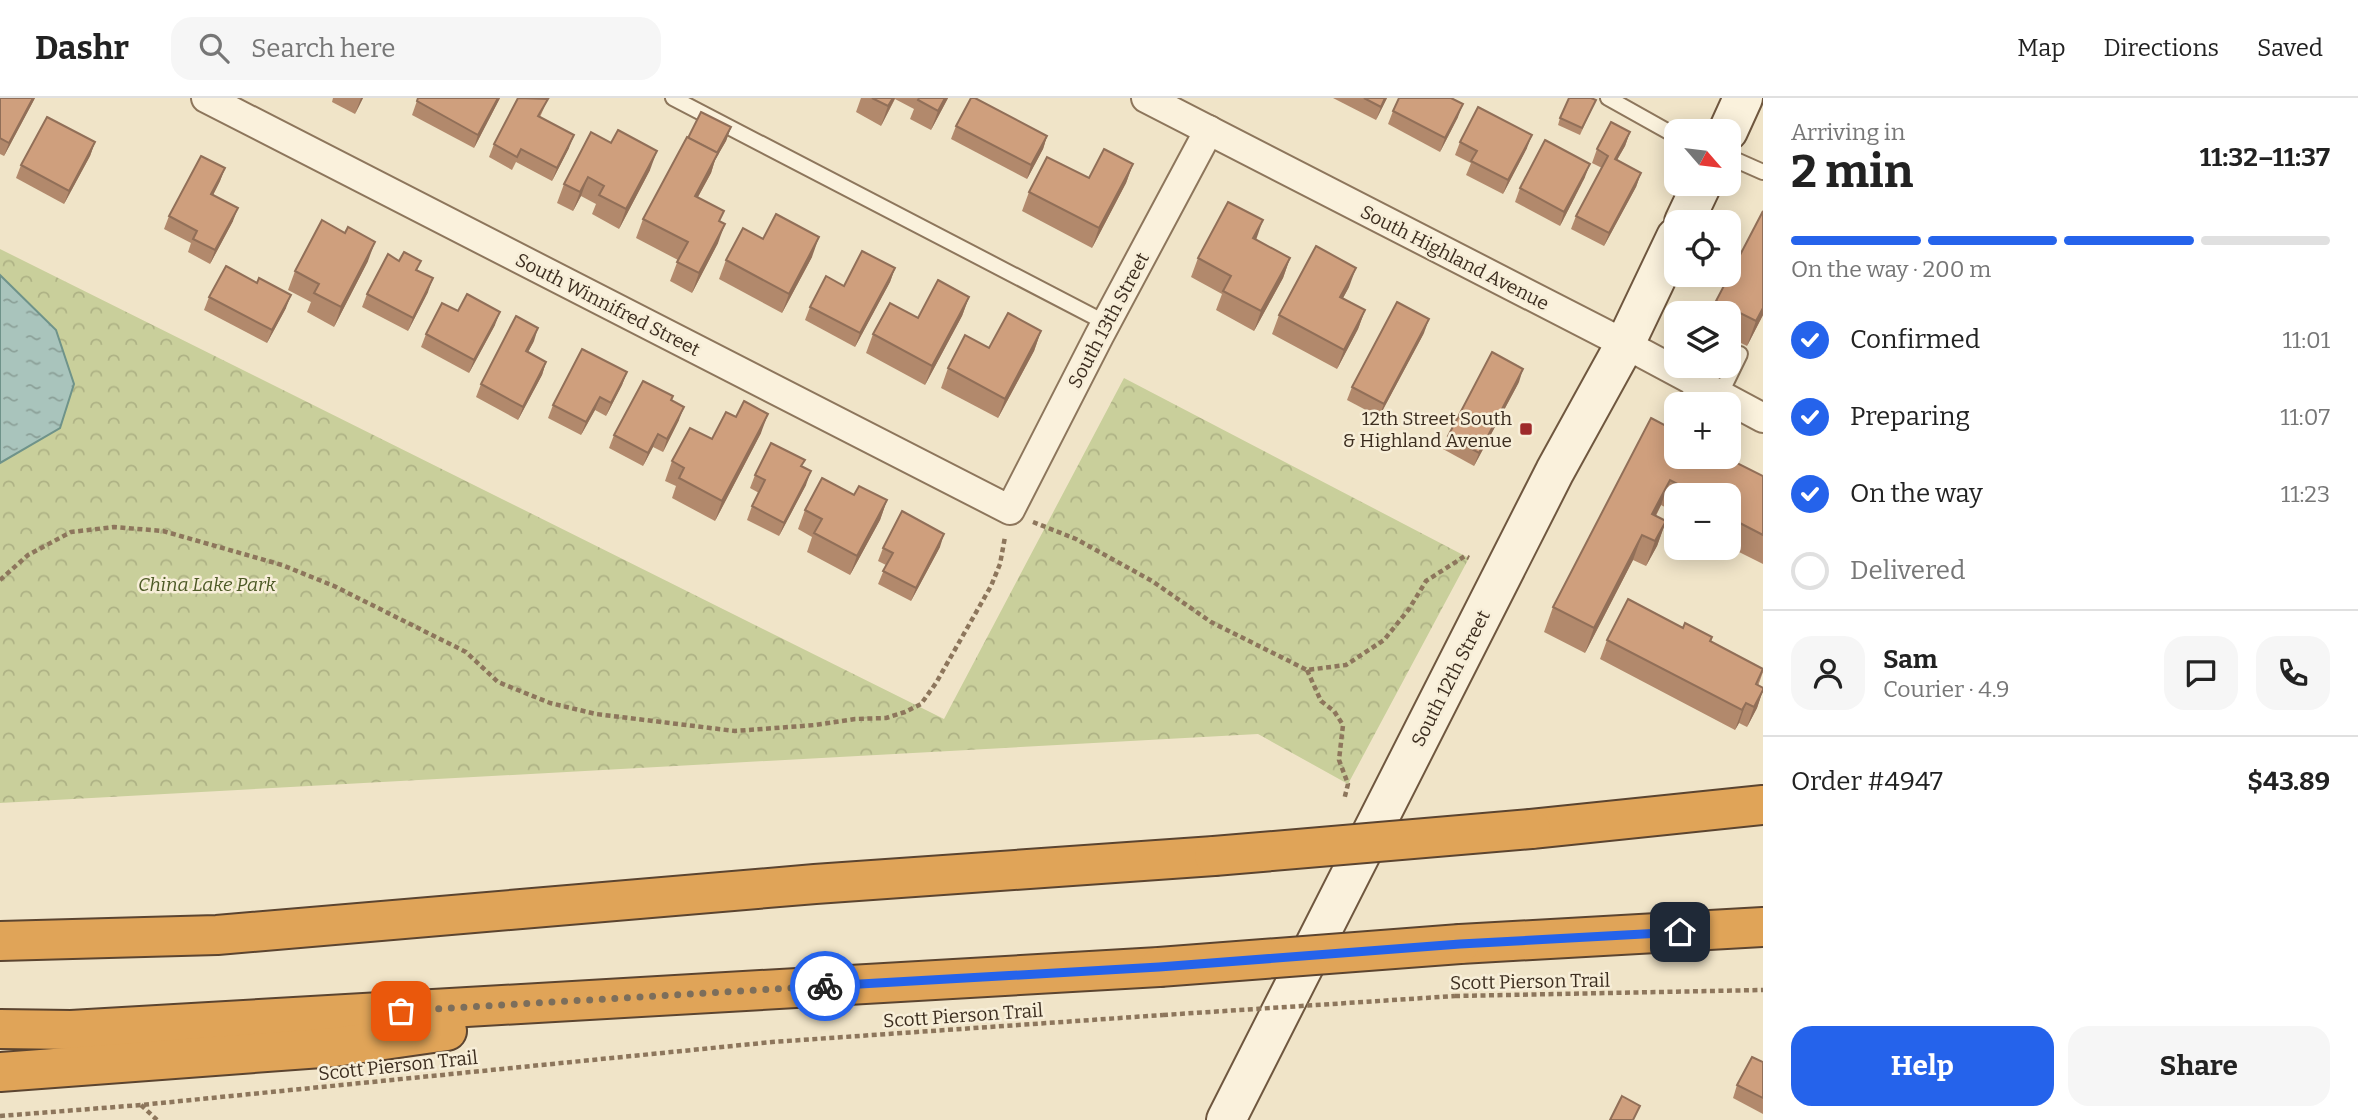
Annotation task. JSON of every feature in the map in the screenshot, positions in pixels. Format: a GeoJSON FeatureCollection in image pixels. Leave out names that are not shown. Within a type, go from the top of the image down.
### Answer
{"type":"FeatureCollection","features":[{"type":"Feature","properties":{"kind":"highway"},"geometry":{"type":"LineString","coordinates":[[0,941],[217,935],[815,884],[1214,856],[1531,829],[1763,805]]}},
{"type":"Feature","properties":{"kind":"highway"},"geometry":{"type":"LineString","coordinates":[[1531,829],[1763,817]]}},
{"type":"Feature","properties":{"kind":"highway"},"geometry":{"type":"LineString","coordinates":[[0,1029],[71,1030],[731,992],[1763,927]]}},
{"type":"Feature","properties":{"kind":"highway"},"geometry":{"type":"LineString","coordinates":[[1460,944],[1763,951]]}},
{"type":"Feature","properties":{"kind":"highway"},"geometry":{"type":"LineString","coordinates":[[0,1072],[335,1046],[731,992]]}},
{"type":"Feature","properties":{"kind":"main road"},"geometry":{"type":"LineString","coordinates":[[1734,119],[1744,98]]}},
{"type":"Feature","properties":{"kind":"main road","name":"South 12th Street"},"geometry":{"type":"LineString","coordinates":[[1226,1120],[1555,471],[1625,344],[1664,262]]}},
{"type":"Feature","properties":{"kind":"street","name":"South Winnifred Street"},"geometry":{"type":"LineString","coordinates":[[206,98],[1009,511]]}},
{"type":"Feature","properties":{"kind":"street","name":"South Highland Avenue"},"geometry":{"type":"LineString","coordinates":[[1146,98],[1625,344],[1698,392]]}},
{"type":"Feature","properties":{"kind":"street","name":"South 13th Street"},"geometry":{"type":"LineString","coordinates":[[1009,511],[1209,130]]}},
{"type":"Feature","properties":{"kind":"street","name":"South Highland Avenue"},"geometry":{"type":"LineString","coordinates":[[1741,409],[1763,418]]}},
{"type":"Feature","properties":{"kind":"lane"},"geometry":{"type":"LineString","coordinates":[[673,98],[1106,323]]}},
{"type":"Feature","properties":{"kind":"lane"},"geometry":{"type":"LineString","coordinates":[[1608,98],[1664,129]]}},
{"type":"Feature","properties":{"kind":"lane"},"geometry":{"type":"LineString","coordinates":[[1741,162],[1763,172]]}},
{"type":"Feature","properties":{"kind":"lane"},"geometry":{"type":"LineString","coordinates":[[1703,392],[1717,378]]}},
{"type":"Feature","properties":{"kind":"path"},"geometry":{"type":"LineString","coordinates":[[0,580],[28,555],[71,532],[114,527],[163,531],[282,565],[334,586],[466,652],[498,682],[550,702],[596,714],[735,731],[886,718],[920,704],[936,682],[991,586],[1000,564],[1009,511],[1087,545],[1152,581],[1212,622],[1307,670],[1346,665],[1384,640],[1409,609],[1426,581],[1465,556],[1469,558]]}},
{"type":"Feature","properties":{"kind":"path"},"geometry":{"type":"LineString","coordinates":[[1307,670],[1321,701],[1334,711],[1343,725],[1339,760],[1348,783],[1344,800]]}},
{"type":"Feature","properties":{"kind":"path","name":"Scott Pierson Trail"},"geometry":{"type":"LineString","coordinates":[[0,1116],[141,1105],[772,1042],[1455,996],[1763,990]]}},
{"type":"Feature","properties":{"kind":"path"},"geometry":{"type":"LineString","coordinates":[[141,1105],[157,1120]]}},
{"type":"Feature","properties":{"kind":"green space","name":"China Lake Park"},"geometry":{"type":"Polygon","coordinates":[[[0,249],[944,719],[1124,378],[1469,558],[1348,784],[1258,734],[0,803],[0,249]]]}},
{"type":"Feature","properties":{"kind":"water"},"geometry":{"type":"Polygon","coordinates":[[[0,275],[56,330],[74,384],[60,428],[0,463],[0,275]]]}},
{"type":"Feature","properties":{"kind":"building"},"geometry":{"type":"Polygon","coordinates":[[[0,98],[33,98],[9,143],[0,138],[0,98]]]}},
{"type":"Feature","properties":{"kind":"building"},"geometry":{"type":"Polygon","coordinates":[[[418,98],[498,98],[478,135],[417,101],[418,98]]]}},
{"type":"Feature","properties":{"kind":"building"},"geometry":{"type":"Polygon","coordinates":[[[518,98],[548,99],[538,116],[574,135],[557,168],[521,149],[517,157],[494,144],[518,98]]]}},
{"type":"Feature","properties":{"kind":"building"},"geometry":{"type":"Polygon","coordinates":[[[872,98],[893,98],[888,106],[872,98]]]}},
{"type":"Feature","properties":{"kind":"building"},"geometry":{"type":"Polygon","coordinates":[[[945,98],[938,111],[918,100],[945,98]]]}},
{"type":"Feature","properties":{"kind":"building"},"geometry":{"type":"Polygon","coordinates":[[[971,98],[1047,136],[1031,165],[956,126],[971,98]]]}},
{"type":"Feature","properties":{"kind":"building"},"geometry":{"type":"Polygon","coordinates":[[[1364,98],[1385,98],[1381,107],[1364,98]]]}},
{"type":"Feature","properties":{"kind":"building"},"geometry":{"type":"Polygon","coordinates":[[[1399,98],[1451,98],[1463,104],[1445,138],[1393,111],[1399,98]]]}},
{"type":"Feature","properties":{"kind":"building"},"geometry":{"type":"Polygon","coordinates":[[[1569,98],[1596,100],[1582,128],[1560,118],[1569,98]]]}},
{"type":"Feature","properties":{"kind":"building"},"geometry":{"type":"Polygon","coordinates":[[[1478,107],[1532,135],[1508,180],[1471,161],[1477,151],[1460,142],[1478,107]]]}},
{"type":"Feature","properties":{"kind":"building"},"geometry":{"type":"Polygon","coordinates":[[[701,112],[731,127],[717,153],[688,138],[701,112]]]}},
{"type":"Feature","properties":{"kind":"building"},"geometry":{"type":"Polygon","coordinates":[[[47,117],[95,142],[69,191],[21,165],[47,117]]]}},
{"type":"Feature","properties":{"kind":"building"},"geometry":{"type":"Polygon","coordinates":[[[1611,122],[1630,132],[1615,159],[1641,173],[1609,233],[1576,216],[1608,156],[1597,149],[1611,122]]]}},
{"type":"Feature","properties":{"kind":"building"},"geometry":{"type":"Polygon","coordinates":[[[618,130],[657,151],[626,209],[599,195],[604,186],[588,177],[580,192],[564,184],[591,132],[611,143],[618,130]]]}},
{"type":"Feature","properties":{"kind":"building"},"geometry":{"type":"Polygon","coordinates":[[[687,137],[718,153],[695,196],[724,211],[719,221],[725,224],[699,273],[677,262],[688,242],[643,219],[687,137]]]}},
{"type":"Feature","properties":{"kind":"building"},"geometry":{"type":"Polygon","coordinates":[[[1545,140],[1590,164],[1564,212],[1520,188],[1545,140]]]}},
{"type":"Feature","properties":{"kind":"building"},"geometry":{"type":"Polygon","coordinates":[[[1104,149],[1133,164],[1099,228],[1029,192],[1047,157],[1089,178],[1104,149]]]}},
{"type":"Feature","properties":{"kind":"building"},"geometry":{"type":"Polygon","coordinates":[[[201,156],[225,168],[211,194],[238,208],[215,250],[193,239],[197,231],[169,216],[201,156]]]}},
{"type":"Feature","properties":{"kind":"building"},"geometry":{"type":"Polygon","coordinates":[[[1228,202],[1263,220],[1253,238],[1290,258],[1261,311],[1223,291],[1231,276],[1198,258],[1228,202]]]}},
{"type":"Feature","properties":{"kind":"building"},"geometry":{"type":"Polygon","coordinates":[[[1763,211],[1763,308],[1756,321],[1741,314],[1741,301],[1716,301],[1723,287],[1741,287],[1741,253],[1763,211]]]}},
{"type":"Feature","properties":{"kind":"building"},"geometry":{"type":"Polygon","coordinates":[[[776,214],[819,237],[789,294],[726,260],[743,228],[763,239],[776,214]]]}},
{"type":"Feature","properties":{"kind":"building"},"geometry":{"type":"Polygon","coordinates":[[[322,220],[345,233],[348,227],[375,242],[341,307],[314,293],[319,284],[295,271],[322,220]]]}},
{"type":"Feature","properties":{"kind":"building"},"geometry":{"type":"Polygon","coordinates":[[[1316,246],[1356,268],[1340,297],[1365,310],[1344,350],[1279,315],[1316,246]]]}},
{"type":"Feature","properties":{"kind":"building"},"geometry":{"type":"Polygon","coordinates":[[[862,251],[895,268],[860,333],[810,307],[826,276],[844,286],[862,251]]]}},
{"type":"Feature","properties":{"kind":"building"},"geometry":{"type":"Polygon","coordinates":[[[404,252],[421,261],[416,270],[433,278],[413,318],[367,294],[388,254],[399,261],[404,252]]]}},
{"type":"Feature","properties":{"kind":"building"},"geometry":{"type":"Polygon","coordinates":[[[226,266],[257,283],[259,278],[291,295],[272,330],[209,297],[226,266]]]}},
{"type":"Feature","properties":{"kind":"building"},"geometry":{"type":"Polygon","coordinates":[[[938,280],[969,297],[932,366],[873,334],[890,303],[918,318],[938,280]]]}},
{"type":"Feature","properties":{"kind":"building"},"geometry":{"type":"Polygon","coordinates":[[[467,294],[500,312],[474,360],[426,334],[442,303],[458,311],[467,294]]]}},
{"type":"Feature","properties":{"kind":"building"},"geometry":{"type":"Polygon","coordinates":[[[1397,302],[1429,319],[1384,404],[1352,387],[1397,302]]]}},
{"type":"Feature","properties":{"kind":"building"},"geometry":{"type":"Polygon","coordinates":[[[1008,313],[1041,331],[1005,399],[948,368],[965,335],[989,348],[1008,313]]]}},
{"type":"Feature","properties":{"kind":"building"},"geometry":{"type":"Polygon","coordinates":[[[516,316],[538,328],[526,351],[546,362],[523,407],[481,384],[516,316]]]}},
{"type":"Feature","properties":{"kind":"building"},"geometry":{"type":"Polygon","coordinates":[[[582,349],[627,372],[611,403],[600,397],[586,422],[553,405],[582,349]]]}},
{"type":"Feature","properties":{"kind":"building"},"geometry":{"type":"Polygon","coordinates":[[[1492,352],[1523,369],[1479,453],[1448,436],[1492,352]]]}},
{"type":"Feature","properties":{"kind":"building"},"geometry":{"type":"Polygon","coordinates":[[[643,381],[673,396],[671,400],[684,407],[667,439],[658,434],[648,453],[614,435],[643,381]]]}},
{"type":"Feature","properties":{"kind":"building"},"geometry":{"type":"Polygon","coordinates":[[[744,401],[768,414],[722,501],[679,478],[684,468],[672,461],[690,428],[712,439],[726,412],[736,417],[744,401]]]}},
{"type":"Feature","properties":{"kind":"building"},"geometry":{"type":"Polygon","coordinates":[[[1651,418],[1664,425],[1664,469],[1741,469],[1741,465],[1763,476],[1763,535],[1741,524],[1741,483],[1676,483],[1670,480],[1664,483],[1664,491],[1652,514],[1664,520],[1664,525],[1655,541],[1642,535],[1594,628],[1553,607],[1651,418]]]}},
{"type":"Feature","properties":{"kind":"building"},"geometry":{"type":"Polygon","coordinates":[[[771,443],[805,460],[801,466],[811,471],[784,523],[752,506],[765,480],[755,475],[771,443]]]}},
{"type":"Feature","properties":{"kind":"building"},"geometry":{"type":"Polygon","coordinates":[[[822,478],[854,495],[859,486],[887,500],[857,556],[814,533],[822,519],[805,510],[822,478]]]}},
{"type":"Feature","properties":{"kind":"building"},"geometry":{"type":"Polygon","coordinates":[[[902,511],[944,534],[916,588],[883,571],[893,553],[883,548],[902,511]]]}},
{"type":"Feature","properties":{"kind":"building"},"geometry":{"type":"Polygon","coordinates":[[[1628,599],[1683,628],[1685,623],[1712,637],[1710,641],[1763,669],[1756,684],[1763,690],[1754,707],[1746,703],[1742,710],[1607,640],[1628,599]]]}},
{"type":"Feature","properties":{"kind":"building"},"geometry":{"type":"Polygon","coordinates":[[[1752,1057],[1763,1062],[1763,1098],[1737,1085],[1752,1057]]]}},
{"type":"Feature","properties":{"kind":"building"},"geometry":{"type":"Polygon","coordinates":[[[1622,1096],[1640,1106],[1633,1120],[1610,1120],[1622,1096]]]}},
{"type":"Feature","properties":{"kind":"way so far"},"geometry":{"type":"LineString","coordinates":[[401,1011],[825,986]]}},
{"type":"Feature","properties":{"kind":"place","name":"12th Street South & Highland Avenue"},"geometry":{"type":"Point","coordinates":[1526,429]}},
{"type":"Feature","properties":{"kind":"route"},"geometry":{"type":"LineString","coordinates":[[825,986],[1680,932]]}}]}
